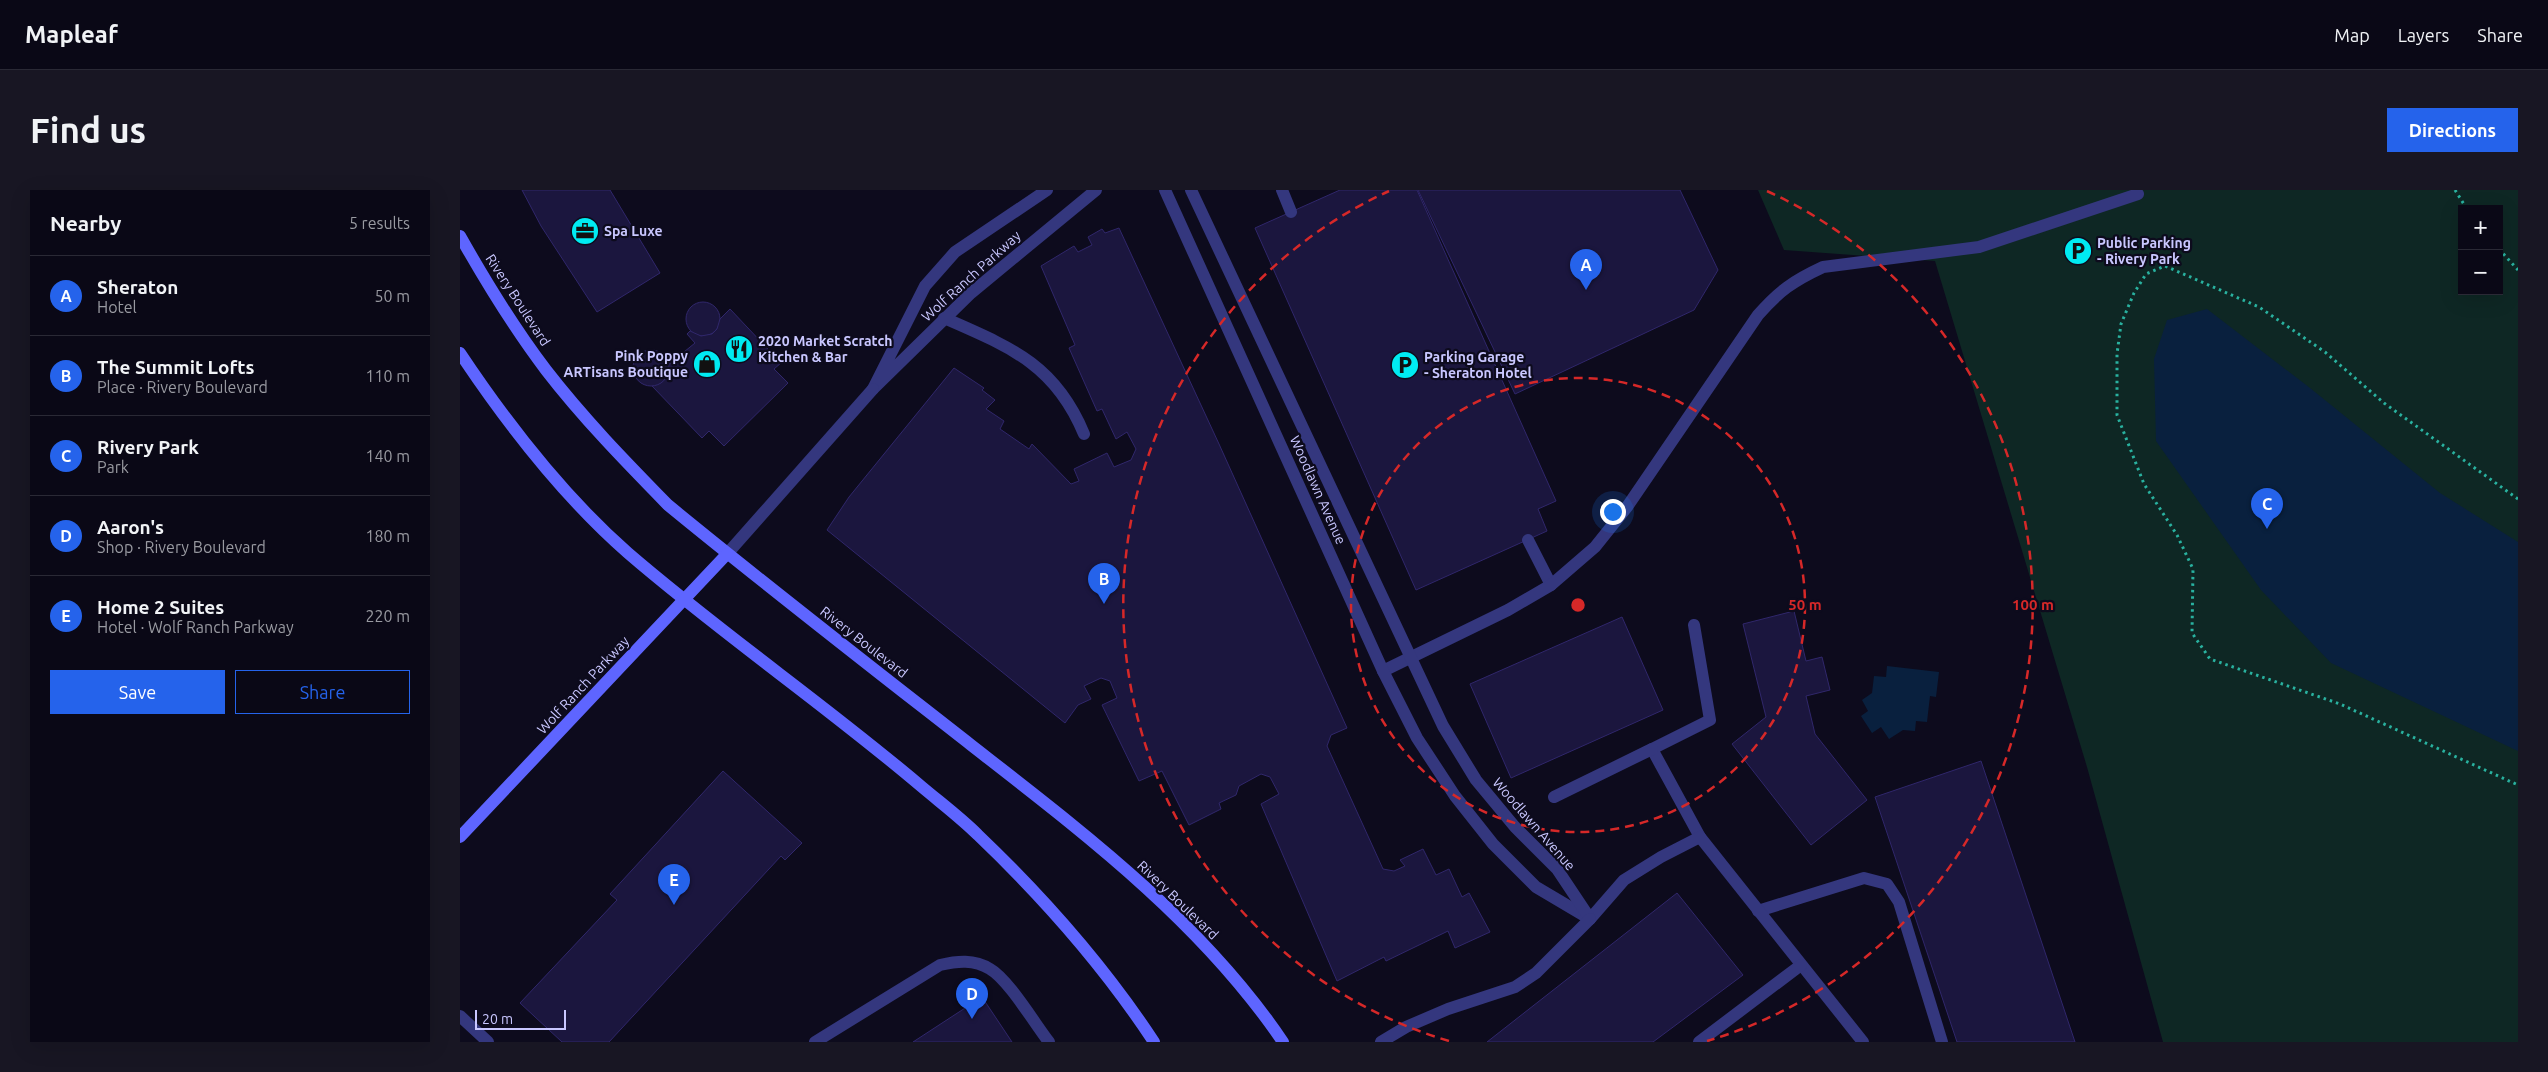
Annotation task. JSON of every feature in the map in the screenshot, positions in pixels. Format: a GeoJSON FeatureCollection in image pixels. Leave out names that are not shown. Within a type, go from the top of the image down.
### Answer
{"type":"FeatureCollection","features":[{"type":"Feature","properties":{"kind":"street","name":"Wolf Ranch Parkway"},"geometry":{"type":"LineString","coordinates":[[873,390],[925,286],[955,252],[1047,190]]}},
{"type":"Feature","properties":{"kind":"street","name":"Wolf Ranch Parkway"},"geometry":{"type":"LineString","coordinates":[[873,390],[971,293],[1096,190]]}},
{"type":"Feature","properties":{"kind":"street","name":"Woodlawn Avenue"},"geometry":{"type":"LineString","coordinates":[[1165,190],[1383,671],[1417,738],[1455,796],[1493,844],[1536,887],[1590,919]]}},
{"type":"Feature","properties":{"kind":"street","name":"Woodlawn Avenue"},"geometry":{"type":"LineString","coordinates":[[1191,190],[1443,726],[1476,780],[1516,827],[1557,869],[1590,919]]}},
{"type":"Feature","properties":{"kind":"street"},"geometry":{"type":"LineString","coordinates":[[1282,190],[1291,212]]}},
{"type":"Feature","properties":{"kind":"street"},"geometry":{"type":"LineString","coordinates":[[1383,671],[1508,610],[1551,586],[1595,547],[1627,507],[1758,315],[1778,292],[1822,267],[1979,247],[2138,194]]}},
{"type":"Feature","properties":{"kind":"street","name":"Rivery Boulevard"},"geometry":{"type":"LineString","coordinates":[[460,236],[510,319],[546,370],[620,456],[668,505],[1055,810],[1140,882],[1191,931],[1236,982],[1283,1042]]}},
{"type":"Feature","properties":{"kind":"street"},"geometry":{"type":"LineString","coordinates":[[944,318],[998,342],[1038,366],[1060,389],[1074,410],[1084,434]]}},
{"type":"Feature","properties":{"kind":"street"},"geometry":{"type":"LineString","coordinates":[[460,353],[525,444],[584,510],[627,552],[685,600],[895,764],[977,834],[1058,916],[1125,998],[1154,1042]]}},
{"type":"Feature","properties":{"kind":"street"},"geometry":{"type":"LineString","coordinates":[[728,554],[873,390]]}},
{"type":"Feature","properties":{"kind":"street"},"geometry":{"type":"LineString","coordinates":[[1528,540],[1551,586]]}},
{"type":"Feature","properties":{"kind":"street","name":"Wolf Ranch Parkway"},"geometry":{"type":"LineString","coordinates":[[460,837],[728,554]]}},
{"type":"Feature","properties":{"kind":"street"},"geometry":{"type":"LineString","coordinates":[[1554,797],[1710,720],[1694,625]]}},
{"type":"Feature","properties":{"kind":"street"},"geometry":{"type":"LineString","coordinates":[[1652,749],[1700,837],[1859,1041]]}},
{"type":"Feature","properties":{"kind":"street"},"geometry":{"type":"LineString","coordinates":[[1381,1042],[1406,1027],[1448,1009],[1516,987],[1536,973],[1590,919],[1624,880],[1661,856],[1700,837]]}},
{"type":"Feature","properties":{"kind":"street"},"geometry":{"type":"LineString","coordinates":[[1758,911],[1864,878],[1886,884],[1898,902],[1942,1042]]}},
{"type":"Feature","properties":{"kind":"street"},"geometry":{"type":"LineString","coordinates":[[815,1042],[940,965],[960,961],[976,963],[991,969],[1004,982],[1049,1042]]}},
{"type":"Feature","properties":{"kind":"street"},"geometry":{"type":"LineString","coordinates":[[1699,1042],[1801,965]]}},
{"type":"Feature","properties":{"kind":"street"},"geometry":{"type":"LineString","coordinates":[[460,1016],[488,1042]]}},
{"type":"Feature","properties":{"kind":"path"},"geometry":{"type":"LineString","coordinates":[[2454,190],[2464,205]]}},
{"type":"Feature","properties":{"kind":"path"},"geometry":{"type":"LineString","coordinates":[[2500,250],[2518,270]]}},
{"type":"Feature","properties":{"kind":"path"},"geometry":{"type":"LineString","coordinates":[[2518,499],[2384,403],[2325,352],[2259,307],[2165,266],[2146,274],[2134,293],[2121,324],[2116,354],[2118,415],[2144,484],[2176,534],[2193,569],[2192,633],[2210,659],[2340,704],[2518,785]]}},
{"type":"Feature","properties":{"kind":"green space"},"geometry":{"type":"Polygon","coordinates":[[[1758,190],[2518,190],[2518,1042],[2163,1042],[2087,767],[1935,261],[1784,250],[1758,190]]]}},
{"type":"Feature","properties":{"kind":"water"},"geometry":{"type":"Polygon","coordinates":[[[2207,309],[2310,388],[2440,493],[2518,542],[2518,751],[2331,663],[2261,590],[2156,441],[2154,359],[2167,320],[2207,309]]]}},
{"type":"Feature","properties":{"kind":"water"},"geometry":{"type":"Polygon","coordinates":[[[1887,666],[1939,672],[1936,697],[1930,696],[1927,722],[1916,721],[1915,731],[1903,730],[1889,739],[1881,727],[1872,733],[1861,716],[1868,711],[1862,700],[1872,693],[1874,676],[1886,677],[1887,666]]]}},
{"type":"Feature","properties":{"kind":"building"},"geometry":{"type":"Polygon","coordinates":[[[522,190],[610,190],[660,273],[597,312],[541,226],[522,190]]]}},
{"type":"Feature","properties":{"kind":"building","name":"Parking Garage - Sheraton Hotel"},"geometry":{"type":"Polygon","coordinates":[[[1340,190],[1417,190],[1556,501],[1538,509],[1547,531],[1416,590],[1255,228],[1340,190]]]}},
{"type":"Feature","properties":{"kind":"building"},"geometry":{"type":"Polygon","coordinates":[[[1418,190],[1680,190],[1718,270],[1694,310],[1515,394],[1418,190]]]}},
{"type":"Feature","properties":{"kind":"building"},"geometry":{"type":"Polygon","coordinates":[[[1119,228],[1347,728],[1331,735],[1327,746],[1383,869],[1394,871],[1405,866],[1400,860],[1423,849],[1436,875],[1449,869],[1462,897],[1469,893],[1490,932],[1455,948],[1448,931],[1386,961],[1384,957],[1337,981],[1261,804],[1279,794],[1270,777],[1261,774],[1239,786],[1236,795],[1219,803],[1221,809],[1189,825],[1162,771],[1139,781],[1102,705],[1117,698],[1110,681],[1101,678],[1084,686],[1091,699],[1078,705],[1065,723],[827,530],[849,497],[954,368],[984,388],[982,390],[995,400],[986,409],[1004,421],[1000,429],[1029,449],[1032,444],[1071,484],[1079,481],[1074,469],[1107,453],[1114,467],[1131,460],[1136,449],[1127,432],[1116,439],[1102,409],[1097,411],[1069,348],[1075,345],[1041,266],[1074,246],[1078,252],[1092,245],[1088,237],[1102,229],[1105,233],[1119,228]]]}},
{"type":"Feature","properties":{"kind":"building"},"geometry":{"type":"Polygon","coordinates":[[[703,302],[710,303],[715,307],[719,312],[719,326],[715,331],[710,335],[703,336],[696,335],[691,331],[687,326],[686,319],[687,312],[691,307],[696,303],[703,302]]]}},
{"type":"Feature","properties":{"kind":"building"},"geometry":{"type":"Polygon","coordinates":[[[730,309],[781,363],[774,369],[788,383],[724,446],[709,431],[702,438],[652,386],[663,381],[667,376],[668,365],[695,343],[687,334],[690,331],[701,336],[712,334],[717,329],[720,319],[730,309]]]}},
{"type":"Feature","properties":{"kind":"building"},"geometry":{"type":"Polygon","coordinates":[[[651,350],[663,356],[669,368],[663,380],[651,386],[639,380],[633,368],[639,356],[651,350]]]}},
{"type":"Feature","properties":{"kind":"building"},"geometry":{"type":"Polygon","coordinates":[[[1794,611],[1806,661],[1822,657],[1830,690],[1806,696],[1815,734],[1867,800],[1811,845],[1732,744],[1766,717],[1743,624],[1794,611]]]}},
{"type":"Feature","properties":{"kind":"building"},"geometry":{"type":"Polygon","coordinates":[[[1622,617],[1663,710],[1511,778],[1470,684],[1622,617]]]}},
{"type":"Feature","properties":{"kind":"building"},"geometry":{"type":"Polygon","coordinates":[[[1981,761],[2075,1042],[1957,1042],[1875,797],[1981,761]]]}},
{"type":"Feature","properties":{"kind":"building"},"geometry":{"type":"Polygon","coordinates":[[[723,771],[802,843],[785,860],[781,856],[609,1042],[562,1042],[520,1003],[617,900],[610,894],[723,771]]]}},
{"type":"Feature","properties":{"kind":"building"},"geometry":{"type":"Polygon","coordinates":[[[1677,893],[1743,975],[1653,1042],[1487,1042],[1677,893]]]}},
{"type":"Feature","properties":{"kind":"building"},"geometry":{"type":"Polygon","coordinates":[[[982,997],[1012,1042],[913,1042],[982,997]]]}},
{"type":"Feature","properties":{"kind":"place","name":"Spa Luxe"},"geometry":{"type":"Point","coordinates":[585,231]}},
{"type":"Feature","properties":{"kind":"place","name":"Public Parking - Rivery Park"},"geometry":{"type":"Point","coordinates":[2078,251]}},
{"type":"Feature","properties":{"kind":"place","name":"Sheraton"},"geometry":{"type":"Point","coordinates":[1586,290]}},
{"type":"Feature","properties":{"kind":"place","name":"2020 Market Scratch Kitchen & Bar"},"geometry":{"type":"Point","coordinates":[739,349]}},
{"type":"Feature","properties":{"kind":"place","name":"Pink Poppy ARTisans Boutique"},"geometry":{"type":"Point","coordinates":[707,364]}},
{"type":"Feature","properties":{"kind":"place","name":"Parking Garage - Sheraton Hotel"},"geometry":{"type":"Point","coordinates":[1405,365]}},
{"type":"Feature","properties":{"kind":"place","name":"Rivery Park"},"geometry":{"type":"Point","coordinates":[2267,529]}},
{"type":"Feature","properties":{"kind":"place","name":"The Summit Lofts"},"geometry":{"type":"Point","coordinates":[1104,604]}},
{"type":"Feature","properties":{"kind":"place","name":"Home 2 Suites"},"geometry":{"type":"Point","coordinates":[674,905]}},
{"type":"Feature","properties":{"kind":"place","name":"Aaron's"},"geometry":{"type":"Point","coordinates":[972,1019]}}]}
